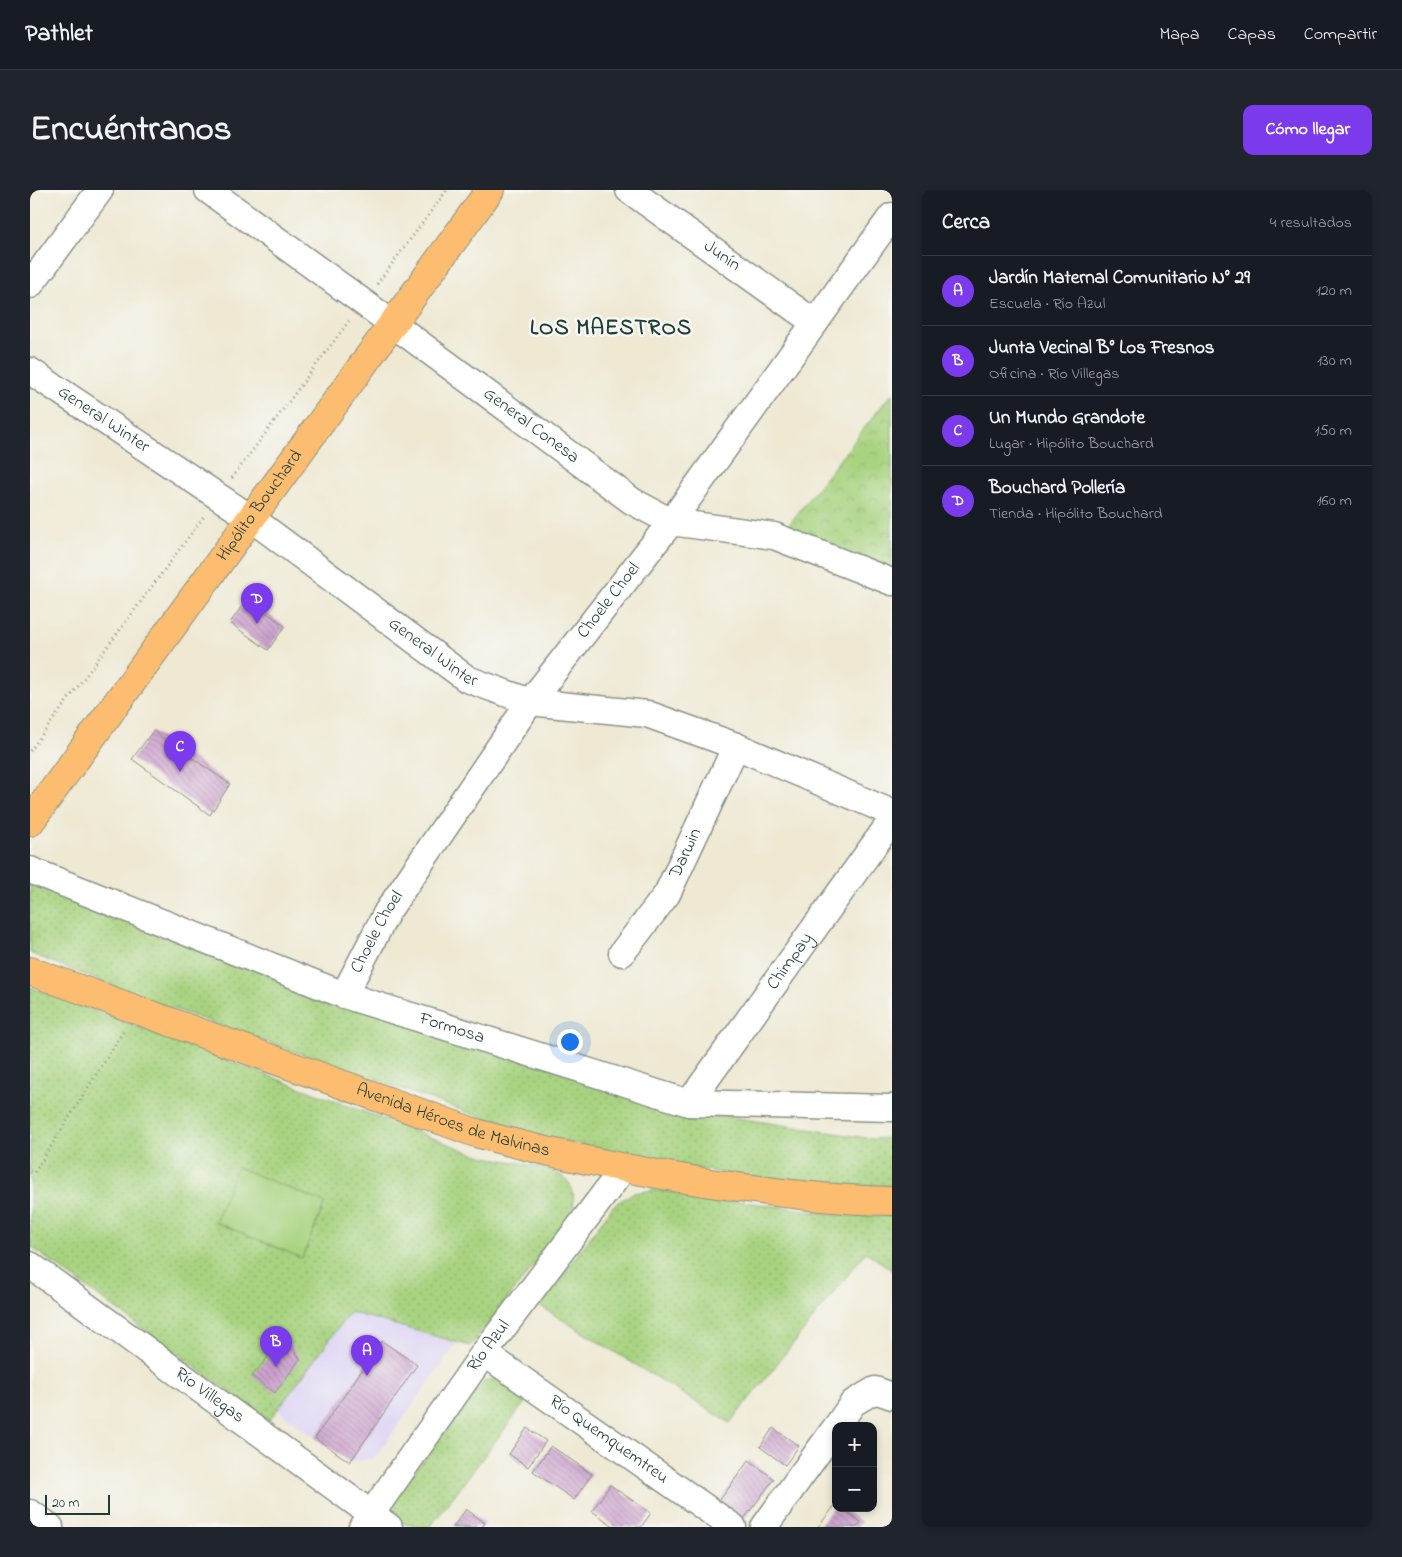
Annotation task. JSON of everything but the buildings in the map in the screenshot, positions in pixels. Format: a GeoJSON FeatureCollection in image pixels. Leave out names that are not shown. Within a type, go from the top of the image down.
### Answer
{"type":"FeatureCollection","features":[{"type":"Feature","properties":{"kind":"main road","name":"Hipólito Bouchard"},"geometry":{"type":"LineString","coordinates":[[30,822],[490,190]]}},
{"type":"Feature","properties":{"kind":"main road","name":"Avenida Héroes de Malvinas"},"geometry":{"type":"LineString","coordinates":[[30,971],[476,1133],[547,1153],[624,1169],[827,1199],[892,1201]]}},
{"type":"Feature","properties":{"kind":"street"},"geometry":{"type":"LineString","coordinates":[[30,285],[100,190]]}},
{"type":"Feature","properties":{"kind":"street","name":"General Conesa"},"geometry":{"type":"LineString","coordinates":[[208,190],[632,501],[671,522],[774,536],[892,582]]}},
{"type":"Feature","properties":{"kind":"street","name":"Junín"},"geometry":{"type":"LineString","coordinates":[[629,190],[815,322]]}},
{"type":"Feature","properties":{"kind":"street","name":"Choele Choel"},"geometry":{"type":"LineString","coordinates":[[344,995],[387,912],[530,702],[671,522],[892,216]]}},
{"type":"Feature","properties":{"kind":"street","name":"General Winter"},"geometry":{"type":"LineString","coordinates":[[30,370],[252,519],[467,679],[530,702],[647,714],[736,746],[892,813]]}},
{"type":"Feature","properties":{"kind":"street","name":"Darwin"},"geometry":{"type":"LineString","coordinates":[[622,953],[667,894],[736,746]]}},
{"type":"Feature","properties":{"kind":"street","name":"Chimpay"},"geometry":{"type":"LineString","coordinates":[[689,1103],[892,820]]}},
{"type":"Feature","properties":{"kind":"street","name":"Formosa"},"geometry":{"type":"LineString","coordinates":[[30,870],[344,995],[689,1103],[892,1108]]}},
{"type":"Feature","properties":{"kind":"street","name":"Río Azul"},"geometry":{"type":"LineString","coordinates":[[374,1523],[484,1353],[624,1169]]}},
{"type":"Feature","properties":{"kind":"street","name":"Río Villegas"},"geometry":{"type":"LineString","coordinates":[[30,1266],[374,1523]]}},
{"type":"Feature","properties":{"kind":"street","name":"Río Quemquemtreu"},"geometry":{"type":"LineString","coordinates":[[484,1353],[733,1527]]}},
{"type":"Feature","properties":{"kind":"street"},"geometry":{"type":"LineString","coordinates":[[839,1422],[853,1403],[884,1393]]}},
{"type":"Feature","properties":{"kind":"street"},"geometry":{"type":"LineString","coordinates":[[764,1527],[832,1432]]}},
{"type":"Feature","properties":{"kind":"street"},"geometry":{"type":"LineString","coordinates":[[30,1513],[50,1527]]}},
{"type":"Feature","properties":{"kind":"path"},"geometry":{"type":"LineString","coordinates":[[30,751],[447,190]]}},
{"type":"Feature","properties":{"kind":"path"},"geometry":{"type":"LineString","coordinates":[[30,1172],[34,1173],[137,1010]]}},
{"type":"Feature","properties":{"kind":"shaded area"},"geometry":{"type":"Polygon","coordinates":[[[350,1312],[457,1343],[375,1458],[350,1462],[277,1410],[350,1312]]]}},
{"type":"Feature","properties":{"kind":"green space"},"geometry":{"type":"Polygon","coordinates":[[[892,393],[892,575],[783,532],[892,393]]]}},
{"type":"Feature","properties":{"kind":"green space"},"geometry":{"type":"Polygon","coordinates":[[[30,882],[692,1111],[873,1139],[892,1138],[892,1187],[824,1184],[742,1176],[662,1163],[524,1132],[148,1000],[30,953],[30,882]]]}},
{"type":"Feature","properties":{"kind":"green space"},"geometry":{"type":"Polygon","coordinates":[[[30,987],[472,1153],[532,1165],[554,1172],[563,1177],[571,1186],[573,1202],[571,1219],[470,1346],[350,1312],[269,1421],[30,1246],[30,987]]]}},
{"type":"Feature","properties":{"kind":"green space"},"geometry":{"type":"Polygon","coordinates":[[[237,1167],[325,1203],[302,1258],[215,1222],[237,1167]]]}},
{"type":"Feature","properties":{"kind":"green space"},"geometry":{"type":"Polygon","coordinates":[[[654,1190],[849,1216],[892,1216],[892,1270],[866,1252],[730,1423],[540,1306],[614,1205],[633,1193],[654,1190]]]}},
{"type":"Feature","properties":{"kind":"green space"},"geometry":{"type":"Polygon","coordinates":[[[494,1379],[506,1381],[529,1397],[430,1527],[407,1525],[402,1522],[396,1513],[396,1496],[484,1382],[494,1379]]]}},
{"type":"Feature","properties":{"kind":"place","name":"Bouchard Pollería"},"geometry":{"type":"Point","coordinates":[257,624]}},
{"type":"Feature","properties":{"kind":"place","name":"Un Mundo Grandote"},"geometry":{"type":"Point","coordinates":[180,772]}},
{"type":"Feature","properties":{"kind":"place","name":"Junta Vecinal B° Los Fresnos"},"geometry":{"type":"Point","coordinates":[276,1367]}},
{"type":"Feature","properties":{"kind":"place","name":"Jardín Maternal Comunitario N° 29"},"geometry":{"type":"Point","coordinates":[367,1376]}},
{"type":"Feature","properties":{"kind":"district","name":"LOS MAESTROS"},"geometry":{"type":"Point","coordinates":[611,329]}}]}
